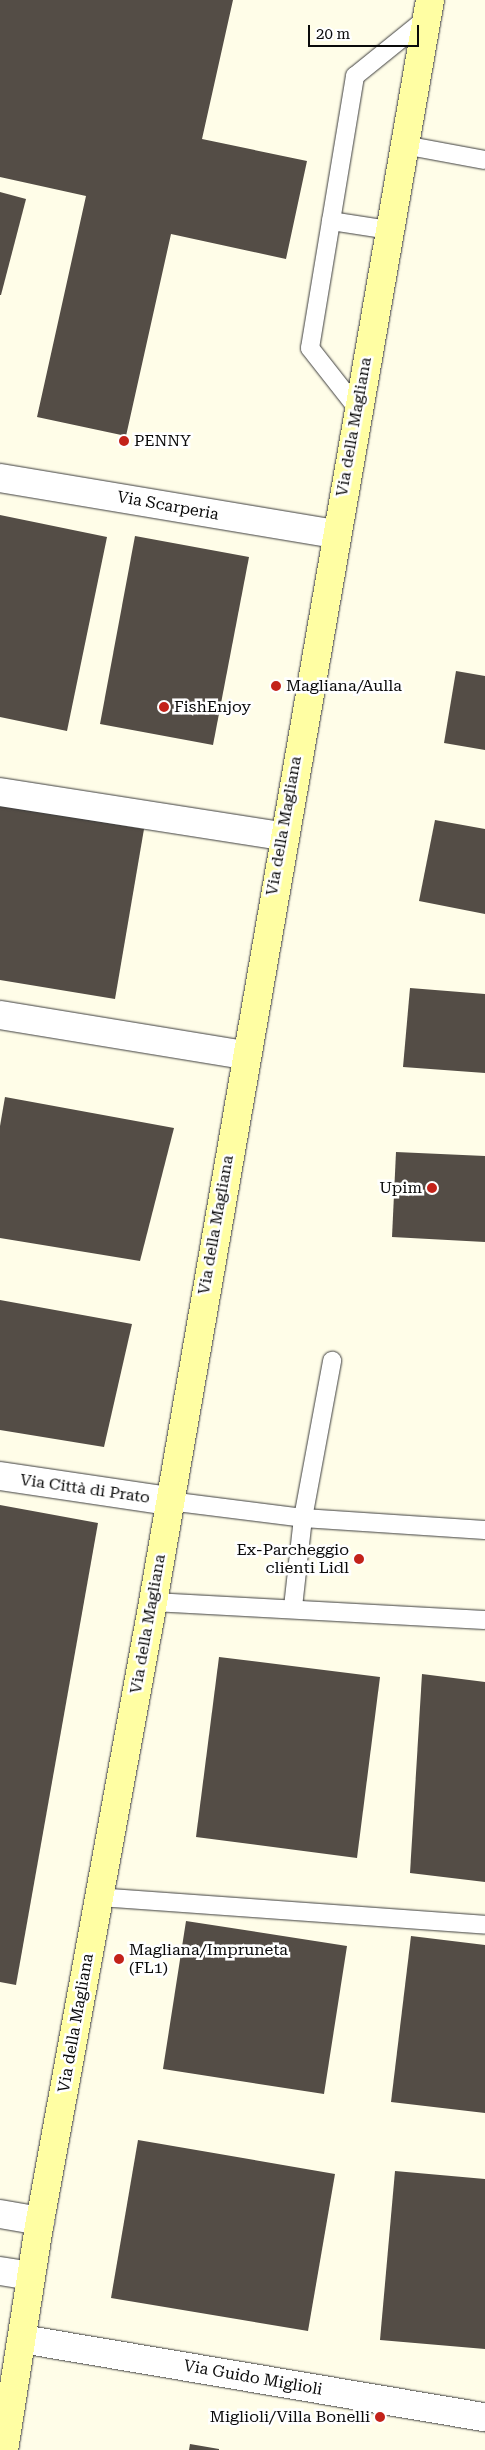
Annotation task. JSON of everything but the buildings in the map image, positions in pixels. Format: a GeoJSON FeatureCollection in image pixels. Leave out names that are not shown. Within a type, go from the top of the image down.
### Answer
{"type":"FeatureCollection","features":[{"type":"Feature","properties":{"kind":"main road","name":"Via della Magliana"},"geometry":{"type":"LineString","coordinates":[[4,2450],[40,2221],[153,1602],[282,836],[428,9]]}},
{"type":"Feature","properties":{"kind":"street","name":"Via Scarperia"},"geometry":{"type":"LineString","coordinates":[[0,478],[336,534]]}},
{"type":"Feature","properties":{"kind":"street"},"geometry":{"type":"LineString","coordinates":[[0,792],[282,836]]}},
{"type":"Feature","properties":{"kind":"street"},"geometry":{"type":"LineString","coordinates":[[0,1015],[245,1054]]}},
{"type":"Feature","properties":{"kind":"street","name":"Via Città di Prato"},"geometry":{"type":"LineString","coordinates":[[0,1476],[169,1501]]}},
{"type":"Feature","properties":{"kind":"street"},"geometry":{"type":"LineString","coordinates":[[0,2214],[40,2221]]}},
{"type":"Feature","properties":{"kind":"street"},"geometry":{"type":"LineString","coordinates":[[0,2271],[31,2276]]}},
{"type":"Feature","properties":{"kind":"street","name":"Via Guido Miglioli"},"geometry":{"type":"LineString","coordinates":[[22,2339],[485,2417]]}},
{"type":"Feature","properties":{"kind":"lane"},"geometry":{"type":"LineString","coordinates":[[357,408],[310,348],[355,76],[428,9]]}},
{"type":"Feature","properties":{"kind":"lane"},"geometry":{"type":"LineString","coordinates":[[404,145],[485,160]]}},
{"type":"Feature","properties":{"kind":"lane"},"geometry":{"type":"LineString","coordinates":[[331,221],[389,230]]}},
{"type":"Feature","properties":{"kind":"lane"},"geometry":{"type":"LineString","coordinates":[[292,1607],[303,1518],[332,1361]]}},
{"type":"Feature","properties":{"kind":"lane"},"geometry":{"type":"LineString","coordinates":[[169,1501],[303,1518],[485,1530]]}},
{"type":"Feature","properties":{"kind":"lane"},"geometry":{"type":"LineString","coordinates":[[153,1602],[292,1607],[485,1620]]}},
{"type":"Feature","properties":{"kind":"lane"},"geometry":{"type":"LineString","coordinates":[[98,1897],[485,1925]]}},
{"type":"Feature","properties":{"kind":"place","name":"PENNY"},"geometry":{"type":"Point","coordinates":[124,441]}},
{"type":"Feature","properties":{"kind":"place","name":"Magliana/Aulla"},"geometry":{"type":"Point","coordinates":[276,686]}},
{"type":"Feature","properties":{"kind":"place","name":"FishEnjoy"},"geometry":{"type":"Point","coordinates":[164,707]}},
{"type":"Feature","properties":{"kind":"place","name":"Upim"},"geometry":{"type":"Point","coordinates":[432,1188]}},
{"type":"Feature","properties":{"kind":"place","name":"Ex-Parcheggio clienti Lidl"},"geometry":{"type":"Point","coordinates":[359,1559]}},
{"type":"Feature","properties":{"kind":"place","name":"Magliana/Impruneta (FL1)"},"geometry":{"type":"Point","coordinates":[119,1959]}},
{"type":"Feature","properties":{"kind":"place","name":"Miglioli/Villa Bonelli"},"geometry":{"type":"Point","coordinates":[380,2417]}}]}
